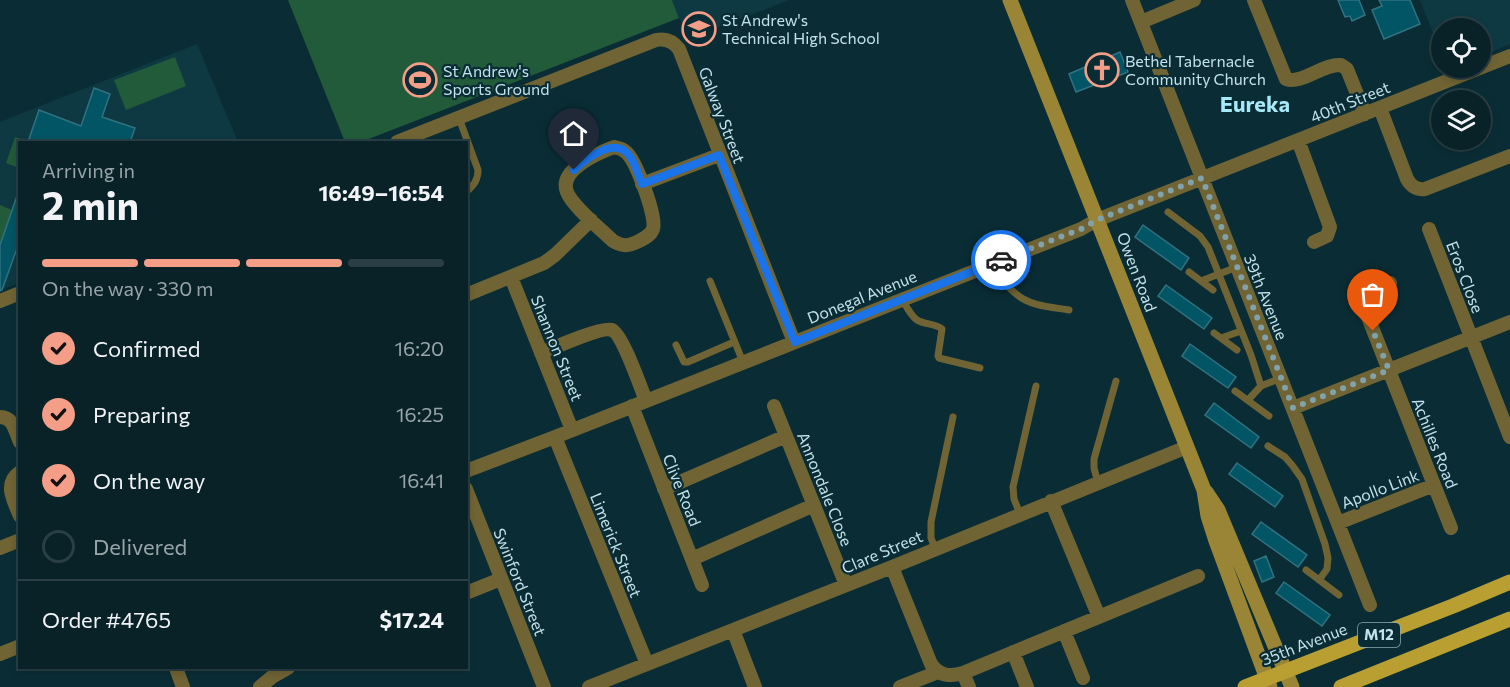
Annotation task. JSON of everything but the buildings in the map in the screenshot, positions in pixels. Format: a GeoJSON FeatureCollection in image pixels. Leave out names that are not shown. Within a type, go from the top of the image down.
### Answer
{"type":"FeatureCollection","features":[{"type":"Feature","properties":{"kind":"main road","name":"35th Avenue"},"geometry":{"type":"LineString","coordinates":[[1245,687],[1268,683],[1286,671],[1510,582]]}},
{"type":"Feature","properties":{"kind":"main road","name":"M12"},"geometry":{"type":"LineString","coordinates":[[1341,687],[1510,619]]}},
{"type":"Feature","properties":{"kind":"street","name":"Owen Road"},"geometry":{"type":"LineString","coordinates":[[1010,0],[1204,490],[1208,516],[1216,541],[1268,683]]}},
{"type":"Feature","properties":{"kind":"street","name":"39th Avenue"},"geometry":{"type":"LineString","coordinates":[[1132,0],[1370,605]]}},
{"type":"Feature","properties":{"kind":"street"},"geometry":{"type":"LineString","coordinates":[[1141,22],[1194,0]]}},
{"type":"Feature","properties":{"kind":"street"},"geometry":{"type":"LineString","coordinates":[[1254,0],[1286,79],[1293,81],[1334,65],[1341,65],[1347,69],[1365,114]]}},
{"type":"Feature","properties":{"kind":"street","name":"Galway Street"},"geometry":{"type":"LineString","coordinates":[[400,141],[656,40],[665,39],[673,42],[679,49],[719,155],[795,342]]}},
{"type":"Feature","properties":{"kind":"street","name":"40th Street"},"geometry":{"type":"LineString","coordinates":[[1202,178],[1510,56]]}},
{"type":"Feature","properties":{"kind":"street"},"geometry":{"type":"LineString","coordinates":[[1380,108],[1407,179],[1416,188],[1429,188],[1510,156]]}},
{"type":"Feature","properties":{"kind":"street"},"geometry":{"type":"LineString","coordinates":[[1298,140],[1330,226],[1328,236],[1314,242]]}},
{"type":"Feature","properties":{"kind":"street"},"geometry":{"type":"LineString","coordinates":[[614,147],[619,148],[630,158],[642,184],[654,223],[652,230],[646,237],[629,246],[620,246],[591,220],[572,201],[566,188],[566,182],[574,170],[587,159],[614,147]]}},
{"type":"Feature","properties":{"kind":"street"},"geometry":{"type":"LineString","coordinates":[[642,184],[719,155]]}},
{"type":"Feature","properties":{"kind":"street","name":"Donegal Avenue"},"geometry":{"type":"LineString","coordinates":[[468,470],[1081,229],[1097,220],[1202,178]]}},
{"type":"Feature","properties":{"kind":"street"},"geometry":{"type":"LineString","coordinates":[[468,294],[549,260],[591,220]]}},
{"type":"Feature","properties":{"kind":"street","name":"Eros Close"},"geometry":{"type":"LineString","coordinates":[[1429,229],[1510,437]]}},
{"type":"Feature","properties":{"kind":"street","name":"Shannon Street"},"geometry":{"type":"LineString","coordinates":[[511,277],[572,430]]}},
{"type":"Feature","properties":{"kind":"street","name":"Achilles Road"},"geometry":{"type":"LineString","coordinates":[[1390,283],[1371,291],[1366,296],[1365,312],[1451,528]]}},
{"type":"Feature","properties":{"kind":"street"},"geometry":{"type":"LineString","coordinates":[[0,301],[18,294]]}},
{"type":"Feature","properties":{"kind":"street"},"geometry":{"type":"LineString","coordinates":[[1293,408],[1510,322]]}},
{"type":"Feature","properties":{"kind":"street"},"geometry":{"type":"LineString","coordinates":[[542,353],[599,330],[615,331],[621,340],[646,401]]}},
{"type":"Feature","properties":{"kind":"street","name":"Clive Road"},"geometry":{"type":"LineString","coordinates":[[632,406],[702,585]]}},
{"type":"Feature","properties":{"kind":"street","name":"Annondale Close"},"geometry":{"type":"LineString","coordinates":[[774,406],[846,585]]}},
{"type":"Feature","properties":{"kind":"street"},"geometry":{"type":"LineString","coordinates":[[0,417],[6,417],[11,421],[18,437]]}},
{"type":"Feature","properties":{"kind":"street"},"geometry":{"type":"LineString","coordinates":[[664,489],[786,436]]}},
{"type":"Feature","properties":{"kind":"street","name":"Limerick Street"},"geometry":{"type":"LineString","coordinates":[[555,437],[646,664]]}},
{"type":"Feature","properties":{"kind":"street","name":"Clare Street"},"geometry":{"type":"LineString","coordinates":[[590,687],[611,683],[646,664],[1187,447]]}},
{"type":"Feature","properties":{"kind":"street"},"geometry":{"type":"LineString","coordinates":[[18,473],[13,477],[10,492],[18,511]]}},
{"type":"Feature","properties":{"kind":"street","name":"Apollo Link"},"geometry":{"type":"LineString","coordinates":[[1338,523],[1434,485]]}},
{"type":"Feature","properties":{"kind":"street","name":"Owen Road"},"geometry":{"type":"LineString","coordinates":[[1204,490],[1218,510],[1292,687]]}},
{"type":"Feature","properties":{"kind":"street","name":"Swinford Street"},"geometry":{"type":"LineString","coordinates":[[468,494],[544,687]]}},
{"type":"Feature","properties":{"kind":"street"},"geometry":{"type":"LineString","coordinates":[[1051,501],[1099,617]]}},
{"type":"Feature","properties":{"kind":"street"},"geometry":{"type":"LineString","coordinates":[[692,559],[814,505]]}},
{"type":"Feature","properties":{"kind":"street"},"geometry":{"type":"LineString","coordinates":[[0,548],[18,541]]}},
{"type":"Feature","properties":{"kind":"street"},"geometry":{"type":"LineString","coordinates":[[892,567],[931,664],[938,672],[948,675],[963,672],[1198,576]]}},
{"type":"Feature","properties":{"kind":"street"},"geometry":{"type":"LineString","coordinates":[[468,592],[501,579]]}},
{"type":"Feature","properties":{"kind":"street"},"geometry":{"type":"LineString","coordinates":[[733,630],[755,687]]}},
{"type":"Feature","properties":{"kind":"street"},"geometry":{"type":"LineString","coordinates":[[1064,631],[1083,678]]}},
{"type":"Feature","properties":{"kind":"street"},"geometry":{"type":"LineString","coordinates":[[0,654],[18,647]]}},
{"type":"Feature","properties":{"kind":"street"},"geometry":{"type":"LineString","coordinates":[[1013,652],[1027,687]]}},
{"type":"Feature","properties":{"kind":"street"},"geometry":{"type":"LineString","coordinates":[[176,669],[178,685]]}},
{"type":"Feature","properties":{"kind":"street"},"geometry":{"type":"LineString","coordinates":[[260,687],[286,669]]}},
{"type":"Feature","properties":{"kind":"street"},"geometry":{"type":"LineString","coordinates":[[900,687],[938,672]]}},
{"type":"Feature","properties":{"kind":"street"},"geometry":{"type":"LineString","coordinates":[[963,672],[969,687]]}},
{"type":"Feature","properties":{"kind":"lane"},"geometry":{"type":"LineString","coordinates":[[459,118],[467,141]]}},
{"type":"Feature","properties":{"kind":"lane"},"geometry":{"type":"LineString","coordinates":[[468,143],[478,170],[478,178],[468,190]]}},
{"type":"Feature","properties":{"kind":"lane"},"geometry":{"type":"LineString","coordinates":[[1168,212],[1205,242],[1261,386]]}},
{"type":"Feature","properties":{"kind":"lane"},"geometry":{"type":"LineString","coordinates":[[990,264],[1011,289],[1021,297],[1037,304],[1069,310]]}},
{"type":"Feature","properties":{"kind":"lane"},"geometry":{"type":"LineString","coordinates":[[1201,281],[1237,267]]}},
{"type":"Feature","properties":{"kind":"lane"},"geometry":{"type":"LineString","coordinates":[[1189,272],[1213,290]]}},
{"type":"Feature","properties":{"kind":"lane"},"geometry":{"type":"LineString","coordinates":[[710,281],[743,362]]}},
{"type":"Feature","properties":{"kind":"lane"},"geometry":{"type":"LineString","coordinates":[[902,299],[914,318],[942,329],[939,358],[980,368]]}},
{"type":"Feature","properties":{"kind":"lane"},"geometry":{"type":"LineString","coordinates":[[1221,338],[1241,331]]}},
{"type":"Feature","properties":{"kind":"lane"},"geometry":{"type":"LineString","coordinates":[[1214,333],[1237,350]]}},
{"type":"Feature","properties":{"kind":"lane"},"geometry":{"type":"LineString","coordinates":[[676,345],[682,360],[688,362],[734,342]]}},
{"type":"Feature","properties":{"kind":"lane"},"geometry":{"type":"LineString","coordinates":[[1248,400],[1261,386],[1281,378]]}},
{"type":"Feature","properties":{"kind":"lane"},"geometry":{"type":"LineString","coordinates":[[1098,483],[1094,459],[1116,381]]}},
{"type":"Feature","properties":{"kind":"lane"},"geometry":{"type":"LineString","coordinates":[[1020,514],[1013,487],[1036,386]]}},
{"type":"Feature","properties":{"kind":"lane"},"geometry":{"type":"LineString","coordinates":[[1235,391],[1269,416]]}},
{"type":"Feature","properties":{"kind":"lane"},"geometry":{"type":"LineString","coordinates":[[935,548],[931,538],[931,522],[953,417]]}},
{"type":"Feature","properties":{"kind":"lane"},"geometry":{"type":"LineString","coordinates":[[1268,446],[1285,457],[1302,478],[1328,558],[1327,569],[1319,580]]}},
{"type":"Feature","properties":{"kind":"lane"},"geometry":{"type":"LineString","coordinates":[[1312,509],[1330,502]]}},
{"type":"Feature","properties":{"kind":"lane"},"geometry":{"type":"LineString","coordinates":[[1306,570],[1339,595]]}},
{"type":"Feature","properties":{"kind":"shaded area","name":"St Andrew's Technical High School"},"geometry":{"type":"Polygon","coordinates":[[[672,0],[789,0],[688,39],[672,0]]]}},
{"type":"Feature","properties":{"kind":"shaded area"},"geometry":{"type":"Polygon","coordinates":[[[1420,0],[1510,0],[1510,44],[1491,52],[1491,18],[1431,18],[1431,28],[1420,0]]]}},
{"type":"Feature","properties":{"kind":"shaded area"},"geometry":{"type":"Polygon","coordinates":[[[197,44],[238,141],[18,141],[18,283],[0,290],[0,122],[197,44]]]}},
{"type":"Feature","properties":{"kind":"green space","name":"St Andrew's Sports Ground"},"geometry":{"type":"Polygon","coordinates":[[[288,0],[672,0],[679,18],[364,141],[345,141],[288,0]]]}},
{"type":"Feature","properties":{"kind":"green space"},"geometry":{"type":"Polygon","coordinates":[[[175,57],[186,86],[126,110],[114,80],[175,57]]]}},
{"type":"Feature","properties":{"kind":"green space"},"geometry":{"type":"Polygon","coordinates":[[[15,137],[28,141],[18,141],[18,168],[6,163],[15,137]]]}},
{"type":"Feature","properties":{"kind":"green space"},"geometry":{"type":"Polygon","coordinates":[[[0,205],[12,210],[0,245],[0,205]]]}},
{"type":"Feature","properties":{"kind":"way so far"},"geometry":{"type":"LineString","coordinates":[[1001,260],[1202,178],[1293,408],[1389,370],[1373,331]]}},
{"type":"Feature","properties":{"kind":"place","name":"St Andrew's Technical High School"},"geometry":{"type":"Point","coordinates":[699,29]}},
{"type":"Feature","properties":{"kind":"place","name":"Bethel Tabernacle Community Church"},"geometry":{"type":"Point","coordinates":[1102,70]}},
{"type":"Feature","properties":{"kind":"place","name":"St Andrew's Sports Ground"},"geometry":{"type":"Point","coordinates":[420,80]}},
{"type":"Feature","properties":{"kind":"district","name":"Eureka"},"geometry":{"type":"Point","coordinates":[1255,104]}},
{"type":"Feature","properties":{"kind":"route"},"geometry":{"type":"LineString","coordinates":[[574,170],[594,155],[614,147],[619,148],[630,158],[642,184],[719,155],[795,342],[1001,260]]}}]}
